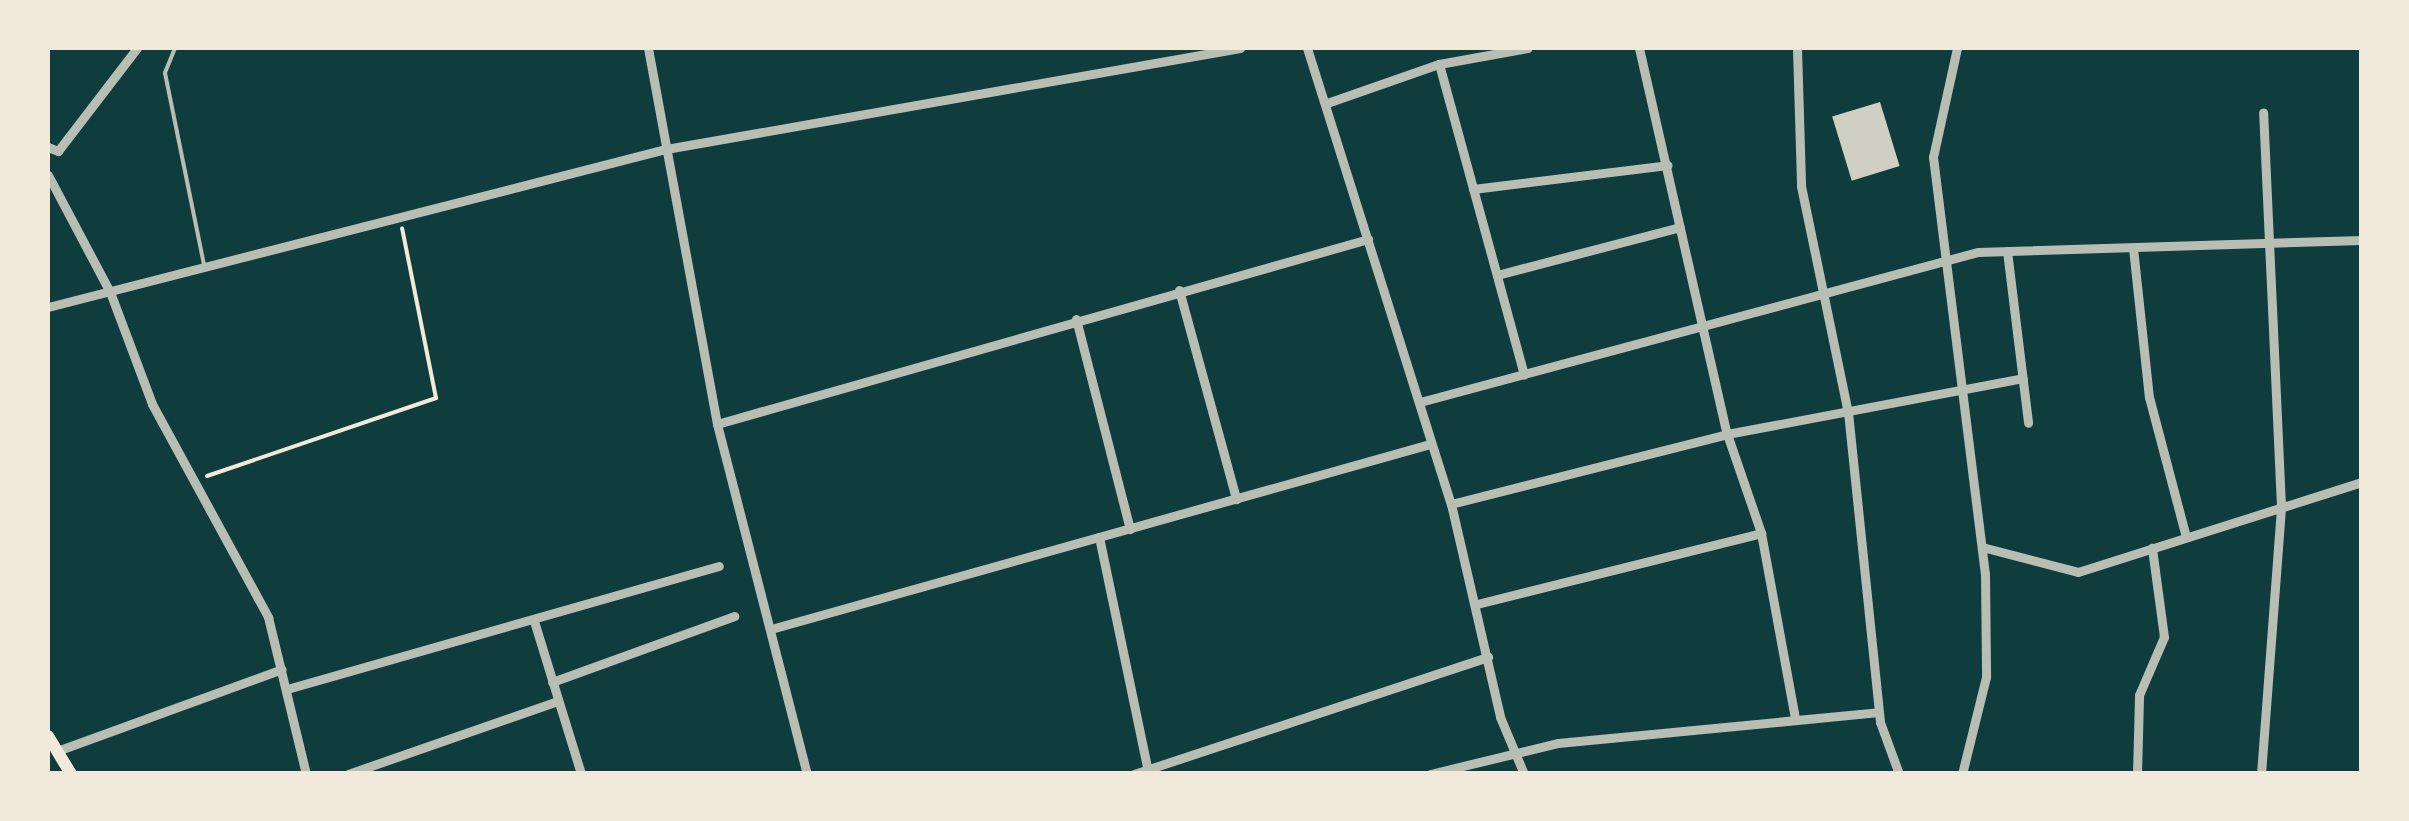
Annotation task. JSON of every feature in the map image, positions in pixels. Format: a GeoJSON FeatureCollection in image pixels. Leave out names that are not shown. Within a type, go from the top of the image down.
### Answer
{"type":"FeatureCollection","features":[{"type":"Feature","properties":{"kind":"main road"},"geometry":{"type":"LineString","coordinates":[[48,736],[71,774]]}},
{"type":"Feature","properties":{"kind":"street"},"geometry":{"type":"LineString","coordinates":[[48,147],[58,151],[137,48]]}},
{"type":"Feature","properties":{"kind":"street"},"geometry":{"type":"LineString","coordinates":[[648,48],[717,424],[807,774]]}},
{"type":"Feature","properties":{"kind":"street"},"geometry":{"type":"LineString","coordinates":[[48,308],[666,149],[1240,48]]}},
{"type":"Feature","properties":{"kind":"street"},"geometry":{"type":"LineString","coordinates":[[1307,48],[1451,504],[1488,657],[1524,774]]}},
{"type":"Feature","properties":{"kind":"street"},"geometry":{"type":"LineString","coordinates":[[1327,103],[1439,64],[1528,48]]}},
{"type":"Feature","properties":{"kind":"street"},"geometry":{"type":"LineString","coordinates":[[1639,48],[1728,434],[1761,533],[1795,719]]}},
{"type":"Feature","properties":{"kind":"street"},"geometry":{"type":"LineString","coordinates":[[1797,48],[1801,186],[1848,412],[1879,712],[1899,774]]}},
{"type":"Feature","properties":{"kind":"street"},"geometry":{"type":"LineString","coordinates":[[1958,48],[1934,157],[1982,547],[1986,677],[1962,774]]}},
{"type":"Feature","properties":{"kind":"street"},"geometry":{"type":"LineString","coordinates":[[1439,64],[1524,375]]}},
{"type":"Feature","properties":{"kind":"street"},"geometry":{"type":"LineString","coordinates":[[2261,774],[2282,506],[2263,112]]}},
{"type":"Feature","properties":{"kind":"street"},"geometry":{"type":"LineString","coordinates":[[1473,189],[1668,165]]}},
{"type":"Feature","properties":{"kind":"street"},"geometry":{"type":"LineString","coordinates":[[48,174],[110,292],[152,404],[268,618],[306,774]]}},
{"type":"Feature","properties":{"kind":"street"},"geometry":{"type":"LineString","coordinates":[[1497,275],[1680,227]]}},
{"type":"Feature","properties":{"kind":"street"},"geometry":{"type":"LineString","coordinates":[[717,424],[1368,239]]}},
{"type":"Feature","properties":{"kind":"street"},"geometry":{"type":"LineString","coordinates":[[1420,402],[1946,260],[2007,251],[2362,240]]}},
{"type":"Feature","properties":{"kind":"street"},"geometry":{"type":"LineString","coordinates":[[2133,248],[2149,397],[2186,537]]}},
{"type":"Feature","properties":{"kind":"street"},"geometry":{"type":"LineString","coordinates":[[2007,251],[2028,424]]}},
{"type":"Feature","properties":{"kind":"street"},"geometry":{"type":"LineString","coordinates":[[1179,290],[1236,499]]}},
{"type":"Feature","properties":{"kind":"street"},"geometry":{"type":"LineString","coordinates":[[1076,319],[1130,528]]}},
{"type":"Feature","properties":{"kind":"street"},"geometry":{"type":"LineString","coordinates":[[1451,504],[1728,434],[1848,412],[1964,382],[2023,378]]}},
{"type":"Feature","properties":{"kind":"street"},"geometry":{"type":"LineString","coordinates":[[771,628],[1430,444]]}},
{"type":"Feature","properties":{"kind":"street"},"geometry":{"type":"LineString","coordinates":[[1982,547],[2078,572],[2362,482]]}},
{"type":"Feature","properties":{"kind":"street"},"geometry":{"type":"LineString","coordinates":[[1477,604],[1761,533]]}},
{"type":"Feature","properties":{"kind":"street"},"geometry":{"type":"LineString","coordinates":[[1100,537],[1148,772]]}},
{"type":"Feature","properties":{"kind":"street"},"geometry":{"type":"LineString","coordinates":[[2138,774],[2139,694],[2164,636],[2152,548]]}},
{"type":"Feature","properties":{"kind":"street"},"geometry":{"type":"LineString","coordinates":[[288,689],[719,566]]}},
{"type":"Feature","properties":{"kind":"street"},"geometry":{"type":"LineString","coordinates":[[552,682],[734,616]]}},
{"type":"Feature","properties":{"kind":"street"},"geometry":{"type":"LineString","coordinates":[[534,621],[580,774]]}},
{"type":"Feature","properties":{"kind":"street"},"geometry":{"type":"LineString","coordinates":[[1134,774],[1488,657]]}},
{"type":"Feature","properties":{"kind":"street"},"geometry":{"type":"LineString","coordinates":[[57,751],[282,669]]}},
{"type":"Feature","properties":{"kind":"street"},"geometry":{"type":"LineString","coordinates":[[348,774],[558,701]]}},
{"type":"Feature","properties":{"kind":"street"},"geometry":{"type":"LineString","coordinates":[[1430,774],[1558,743],[1879,712]]}},
{"type":"Feature","properties":{"kind":"lane"},"geometry":{"type":"LineString","coordinates":[[174,48],[165,73],[206,270]]}},
{"type":"Feature","properties":{"kind":"path"},"geometry":{"type":"LineString","coordinates":[[193,480],[436,398],[400,218]]}},
{"type":"Feature","properties":{"kind":"building"},"geometry":{"type":"Polygon","coordinates":[[[1880,102],[1900,166],[1852,181],[1832,117],[1880,102]]]}}]}
